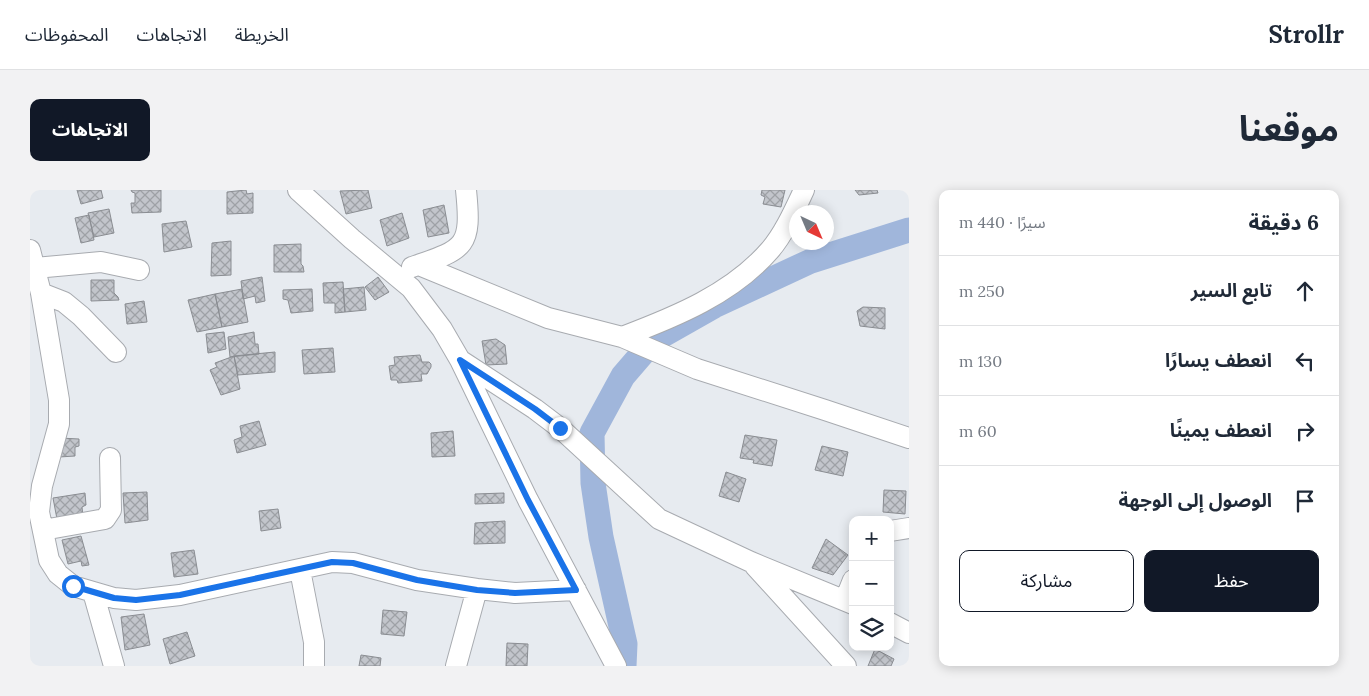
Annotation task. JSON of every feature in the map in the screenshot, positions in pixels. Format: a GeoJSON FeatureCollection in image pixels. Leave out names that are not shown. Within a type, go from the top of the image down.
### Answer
{"type":"FeatureCollection","features":[{"type":"Feature","properties":{"kind":"street"},"geometry":{"type":"LineString","coordinates":[[298,190],[352,239],[395,273],[426,306],[460,360],[528,500],[616,666]]}},
{"type":"Feature","properties":{"kind":"street"},"geometry":{"type":"LineString","coordinates":[[395,273],[455,250],[465,240],[468,229],[466,190]]}},
{"type":"Feature","properties":{"kind":"street"},"geometry":{"type":"LineString","coordinates":[[622,337],[659,323],[715,295],[742,277],[771,250],[794,212],[804,190]]}},
{"type":"Feature","properties":{"kind":"street"},"geometry":{"type":"LineString","coordinates":[[139,270],[101,262],[33,259],[40,293],[37,323],[59,400],[59,416],[55,440],[42,486],[39,512],[49,560],[58,574],[73,586],[114,598],[136,600],[180,595],[332,562],[353,563],[417,580],[477,590],[515,593],[576,590]]}},
{"type":"Feature","properties":{"kind":"street"},"geometry":{"type":"LineString","coordinates":[[418,265],[548,318],[622,337],[697,369],[909,438]]}},
{"type":"Feature","properties":{"kind":"street"},"geometry":{"type":"LineString","coordinates":[[40,293],[64,302],[82,316],[116,352]]}},
{"type":"Feature","properties":{"kind":"street"},"geometry":{"type":"LineString","coordinates":[[460,360],[535,409],[560,428],[659,519],[751,562],[849,602]]}},
{"type":"Feature","properties":{"kind":"street"},"geometry":{"type":"LineString","coordinates":[[43,530],[105,519],[111,510],[110,458]]}},
{"type":"Feature","properties":{"kind":"street"},"geometry":{"type":"LineString","coordinates":[[894,530],[909,528]]}},
{"type":"Feature","properties":{"kind":"street"},"geometry":{"type":"LineString","coordinates":[[751,562],[846,666]]}},
{"type":"Feature","properties":{"kind":"street"},"geometry":{"type":"LineString","coordinates":[[300,570],[314,642],[314,666]]}},
{"type":"Feature","properties":{"kind":"street"},"geometry":{"type":"LineString","coordinates":[[456,666],[477,590]]}},
{"type":"Feature","properties":{"kind":"street"},"geometry":{"type":"LineString","coordinates":[[93,592],[114,666]]}},
{"type":"Feature","properties":{"kind":"street"},"geometry":{"type":"LineString","coordinates":[[894,625],[909,632]]}},
{"type":"Feature","properties":{"kind":"building"},"geometry":{"type":"Polygon","coordinates":[[[77,190],[101,190],[103,198],[81,204],[77,190]]]}},
{"type":"Feature","properties":{"kind":"building"},"geometry":{"type":"Polygon","coordinates":[[[131,190],[161,190],[161,212],[132,213],[131,203],[135,203],[135,193],[131,190]]]}},
{"type":"Feature","properties":{"kind":"building"},"geometry":{"type":"Polygon","coordinates":[[[246,190],[247,194],[253,193],[253,213],[227,214],[227,192],[246,190]]]}},
{"type":"Feature","properties":{"kind":"building"},"geometry":{"type":"Polygon","coordinates":[[[368,190],[372,208],[346,214],[340,191],[368,190]]]}},
{"type":"Feature","properties":{"kind":"building"},"geometry":{"type":"Polygon","coordinates":[[[762,190],[785,190],[781,207],[763,204],[765,197],[761,195],[762,190]]]}},
{"type":"Feature","properties":{"kind":"building"},"geometry":{"type":"Polygon","coordinates":[[[855,190],[877,190],[878,193],[859,195],[855,190]]]}},
{"type":"Feature","properties":{"kind":"building"},"geometry":{"type":"Polygon","coordinates":[[[444,205],[449,233],[428,237],[423,210],[444,205]]]}},
{"type":"Feature","properties":{"kind":"building"},"geometry":{"type":"Polygon","coordinates":[[[109,209],[114,233],[94,237],[88,213],[109,209]]]}},
{"type":"Feature","properties":{"kind":"building"},"geometry":{"type":"Polygon","coordinates":[[[402,213],[409,238],[387,246],[380,220],[402,213]]]}},
{"type":"Feature","properties":{"kind":"building"},"geometry":{"type":"Polygon","coordinates":[[[89,215],[94,240],[81,243],[75,218],[89,215]]]}},
{"type":"Feature","properties":{"kind":"building"},"geometry":{"type":"Polygon","coordinates":[[[186,221],[192,247],[164,252],[162,224],[186,221]]]}},
{"type":"Feature","properties":{"kind":"building"},"geometry":{"type":"Polygon","coordinates":[[[231,241],[231,275],[211,276],[212,243],[231,241]]]}},
{"type":"Feature","properties":{"kind":"building"},"geometry":{"type":"Polygon","coordinates":[[[301,244],[301,264],[304,272],[274,272],[274,245],[301,244]]]}},
{"type":"Feature","properties":{"kind":"building"},"geometry":{"type":"Polygon","coordinates":[[[262,277],[265,301],[256,303],[255,296],[243,299],[241,281],[262,277]]]}},
{"type":"Feature","properties":{"kind":"building"},"geometry":{"type":"Polygon","coordinates":[[[378,277],[389,292],[375,300],[365,287],[378,277]]]}},
{"type":"Feature","properties":{"kind":"building"},"geometry":{"type":"Polygon","coordinates":[[[91,280],[114,280],[114,293],[119,300],[91,301],[91,280]]]}},
{"type":"Feature","properties":{"kind":"building"},"geometry":{"type":"Polygon","coordinates":[[[343,282],[345,312],[335,313],[335,303],[324,303],[323,283],[343,282]]]}},
{"type":"Feature","properties":{"kind":"building"},"geometry":{"type":"Polygon","coordinates":[[[364,287],[366,310],[345,312],[343,289],[364,287]]]}},
{"type":"Feature","properties":{"kind":"building"},"geometry":{"type":"Polygon","coordinates":[[[242,289],[248,322],[222,327],[215,294],[242,289]]]}},
{"type":"Feature","properties":{"kind":"building"},"geometry":{"type":"Polygon","coordinates":[[[312,289],[313,311],[291,313],[288,300],[283,299],[283,290],[312,289]]]}},
{"type":"Feature","properties":{"kind":"building"},"geometry":{"type":"Polygon","coordinates":[[[215,294],[222,327],[197,332],[188,300],[215,294]]]}},
{"type":"Feature","properties":{"kind":"building"},"geometry":{"type":"Polygon","coordinates":[[[144,301],[147,322],[127,324],[125,304],[144,301]]]}},
{"type":"Feature","properties":{"kind":"building"},"geometry":{"type":"Polygon","coordinates":[[[863,307],[885,308],[885,329],[860,326],[857,311],[863,307]]]}},
{"type":"Feature","properties":{"kind":"building"},"geometry":{"type":"Polygon","coordinates":[[[224,332],[226,349],[208,353],[206,334],[224,332]]]}},
{"type":"Feature","properties":{"kind":"building"},"geometry":{"type":"Polygon","coordinates":[[[254,332],[255,344],[258,344],[259,354],[230,357],[228,337],[254,332]]]}},
{"type":"Feature","properties":{"kind":"building"},"geometry":{"type":"Polygon","coordinates":[[[496,339],[505,345],[507,364],[486,365],[482,341],[496,339]]]}},
{"type":"Feature","properties":{"kind":"building"},"geometry":{"type":"Polygon","coordinates":[[[333,348],[335,372],[304,374],[302,350],[333,348]]]}},
{"type":"Feature","properties":{"kind":"building"},"geometry":{"type":"Polygon","coordinates":[[[275,352],[275,372],[238,375],[234,356],[275,352]]]}},
{"type":"Feature","properties":{"kind":"building"},"geometry":{"type":"Polygon","coordinates":[[[420,355],[422,362],[429,362],[431,364],[427,374],[421,374],[422,381],[398,383],[397,380],[391,380],[389,366],[395,365],[394,357],[420,355]]]}},
{"type":"Feature","properties":{"kind":"building"},"geometry":{"type":"Polygon","coordinates":[[[234,356],[240,389],[221,395],[210,370],[217,367],[215,363],[234,356]]]}},
{"type":"Feature","properties":{"kind":"building"},"geometry":{"type":"Polygon","coordinates":[[[259,421],[266,445],[237,453],[234,440],[242,437],[240,426],[259,421]]]}},
{"type":"Feature","properties":{"kind":"building"},"geometry":{"type":"Polygon","coordinates":[[[453,431],[455,456],[432,457],[431,433],[453,431]]]}},
{"type":"Feature","properties":{"kind":"building"},"geometry":{"type":"Polygon","coordinates":[[[745,435],[777,440],[772,466],[753,463],[754,460],[740,458],[745,435]]]}},
{"type":"Feature","properties":{"kind":"building"},"geometry":{"type":"Polygon","coordinates":[[[60,438],[79,439],[79,446],[75,447],[75,456],[59,457],[60,438]]]}},
{"type":"Feature","properties":{"kind":"building"},"geometry":{"type":"Polygon","coordinates":[[[822,446],[848,452],[843,476],[815,470],[822,446]]]}},
{"type":"Feature","properties":{"kind":"building"},"geometry":{"type":"Polygon","coordinates":[[[726,472],[746,479],[739,502],[719,496],[726,472]]]}},
{"type":"Feature","properties":{"kind":"building"},"geometry":{"type":"Polygon","coordinates":[[[884,490],[906,491],[905,514],[883,512],[884,490]]]}},
{"type":"Feature","properties":{"kind":"building"},"geometry":{"type":"Polygon","coordinates":[[[147,492],[148,520],[125,523],[123,493],[147,492]]]}},
{"type":"Feature","properties":{"kind":"building"},"geometry":{"type":"Polygon","coordinates":[[[85,493],[86,505],[82,507],[83,516],[57,519],[53,498],[85,493]]]}},
{"type":"Feature","properties":{"kind":"building"},"geometry":{"type":"Polygon","coordinates":[[[504,493],[504,503],[475,504],[475,494],[504,493]]]}},
{"type":"Feature","properties":{"kind":"building"},"geometry":{"type":"Polygon","coordinates":[[[278,509],[281,528],[261,531],[259,511],[278,509]]]}},
{"type":"Feature","properties":{"kind":"building"},"geometry":{"type":"Polygon","coordinates":[[[505,521],[505,543],[474,544],[475,523],[505,521]]]}},
{"type":"Feature","properties":{"kind":"building"},"geometry":{"type":"Polygon","coordinates":[[[81,536],[89,565],[82,566],[81,561],[68,564],[62,540],[81,536]]]}},
{"type":"Feature","properties":{"kind":"building"},"geometry":{"type":"Polygon","coordinates":[[[826,539],[848,555],[833,575],[812,568],[826,539]]]}},
{"type":"Feature","properties":{"kind":"building"},"geometry":{"type":"Polygon","coordinates":[[[194,550],[198,574],[174,577],[171,553],[194,550]]]}},
{"type":"Feature","properties":{"kind":"building"},"geometry":{"type":"Polygon","coordinates":[[[383,610],[407,612],[404,636],[381,634],[383,610]]]}},
{"type":"Feature","properties":{"kind":"building"},"geometry":{"type":"Polygon","coordinates":[[[144,614],[150,645],[125,650],[121,617],[144,614]]]}},
{"type":"Feature","properties":{"kind":"building"},"geometry":{"type":"Polygon","coordinates":[[[187,632],[195,656],[170,664],[163,639],[187,632]]]}},
{"type":"Feature","properties":{"kind":"building"},"geometry":{"type":"Polygon","coordinates":[[[507,643],[528,644],[527,666],[506,666],[507,643]]]}},
{"type":"Feature","properties":{"kind":"building"},"geometry":{"type":"Polygon","coordinates":[[[874,651],[879,651],[894,659],[891,666],[868,666],[874,651]]]}},
{"type":"Feature","properties":{"kind":"building"},"geometry":{"type":"Polygon","coordinates":[[[361,655],[381,658],[380,666],[359,666],[361,655]]]}},
{"type":"Feature","properties":{"kind":"waterway"},"geometry":{"type":"LineString","coordinates":[[624,666],[625,644],[601,537],[593,483],[592,433],[623,376],[654,340],[714,306],[811,261],[909,230]]}},
{"type":"Feature","properties":{"kind":"route"},"geometry":{"type":"LineString","coordinates":[[73,586],[114,598],[136,600],[180,595],[332,562],[353,563],[417,580],[477,590],[515,593],[549,593],[576,590],[528,500],[460,360],[535,409],[560,428]]}}]}
